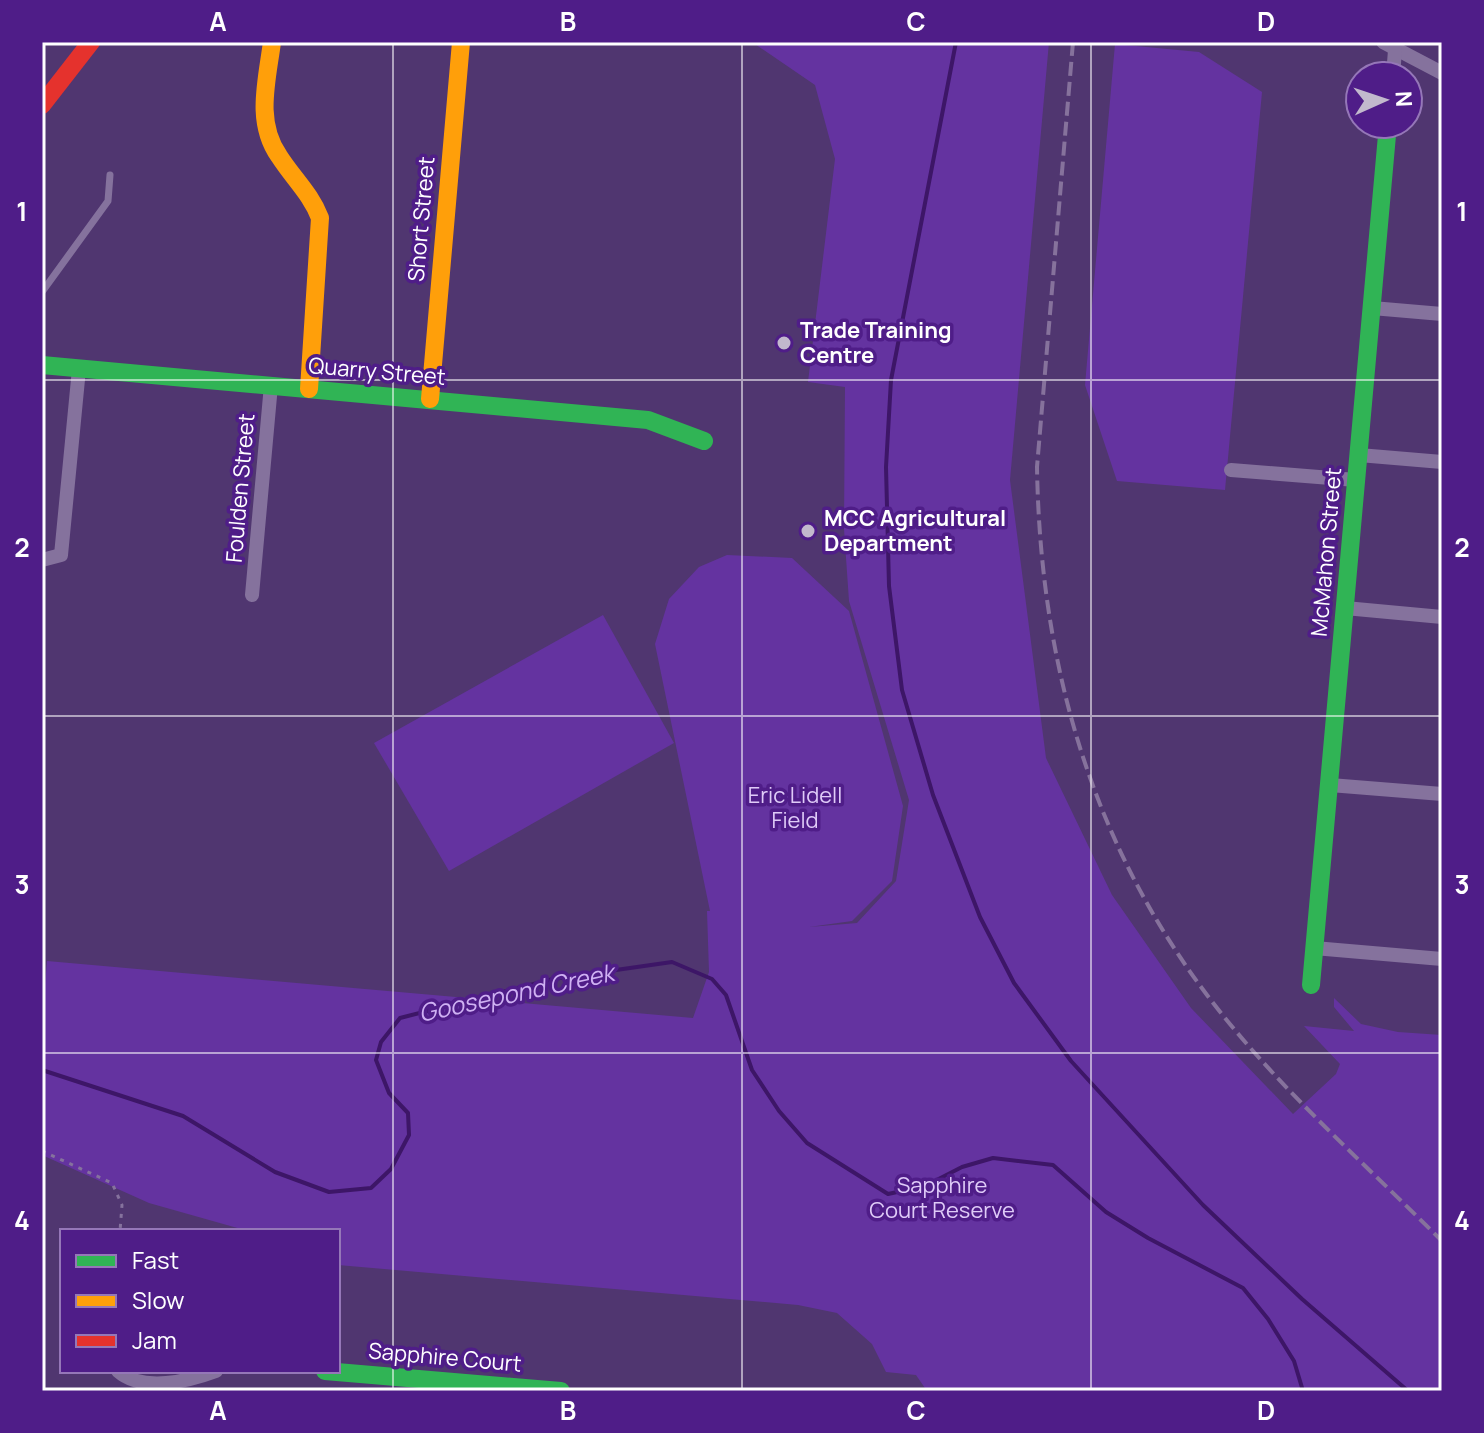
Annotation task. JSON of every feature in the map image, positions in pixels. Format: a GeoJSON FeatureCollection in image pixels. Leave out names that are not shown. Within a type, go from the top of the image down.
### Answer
{"type":"FeatureCollection","features":[{"type":"Feature","properties":{"kind":"street"},"geometry":{"type":"LineString","coordinates":[[42,105],[91,42]]}},
{"type":"Feature","properties":{"kind":"street"},"geometry":{"type":"LineString","coordinates":[[272,42],[267,133],[276,152],[311,194],[320,218],[309,389]]}},
{"type":"Feature","properties":{"kind":"street","name":"Short Street"},"geometry":{"type":"LineString","coordinates":[[430,399],[461,42]]}},
{"type":"Feature","properties":{"kind":"street"},"geometry":{"type":"LineString","coordinates":[[1389,46],[1442,73]]}},
{"type":"Feature","properties":{"kind":"street","name":"McMahon Street"},"geometry":{"type":"LineString","coordinates":[[1311,985],[1387,140]]}},
{"type":"Feature","properties":{"kind":"street"},"geometry":{"type":"LineString","coordinates":[[1372,308],[1442,314]]}},
{"type":"Feature","properties":{"kind":"street","name":"Quarry Street"},"geometry":{"type":"LineString","coordinates":[[42,365],[648,420],[704,441]]}},
{"type":"Feature","properties":{"kind":"street"},"geometry":{"type":"LineString","coordinates":[[42,560],[61,555],[79,369]]}},
{"type":"Feature","properties":{"kind":"street","name":"Foulden Street"},"geometry":{"type":"LineString","coordinates":[[252,595],[271,385]]}},
{"type":"Feature","properties":{"kind":"street"},"geometry":{"type":"LineString","coordinates":[[1359,455],[1442,462]]}},
{"type":"Feature","properties":{"kind":"street"},"geometry":{"type":"LineString","coordinates":[[1231,470],[1356,480]]}},
{"type":"Feature","properties":{"kind":"street"},"geometry":{"type":"LineString","coordinates":[[1345,608],[1442,617]]}},
{"type":"Feature","properties":{"kind":"street"},"geometry":{"type":"LineString","coordinates":[[1330,785],[1442,794]]}},
{"type":"Feature","properties":{"kind":"street"},"geometry":{"type":"LineString","coordinates":[[1314,948],[1442,959]]}},
{"type":"Feature","properties":{"kind":"street"},"geometry":{"type":"LineString","coordinates":[[121,1373],[129,1379],[179,1383],[210,1373]]}},
{"type":"Feature","properties":{"kind":"street","name":"Sapphire Court"},"geometry":{"type":"LineString","coordinates":[[340,1373],[458,1387],[561,1391]]}},
{"type":"Feature","properties":{"kind":"lane"},"geometry":{"type":"LineString","coordinates":[[42,292],[108,201],[110,175]]}},
{"type":"Feature","properties":{"kind":"path"},"geometry":{"type":"LineString","coordinates":[[42,1151],[112,1183],[122,1205],[120,1229]]}},
{"type":"Feature","properties":{"kind":"green space"},"geometry":{"type":"Polygon","coordinates":[[[752,42],[1049,42],[1010,480],[1046,758],[1112,895],[1191,1008],[1293,1114],[1336,1074],[1340,1064],[1304,1026],[1354,1031],[1334,1007],[1334,998],[1361,1024],[1398,1032],[1442,1035],[1442,1391],[927,1391],[916,1375],[886,1372],[872,1344],[837,1313],[798,1305],[340,1265],[340,1229],[241,1229],[149,1203],[42,1155],[42,1019],[47,961],[693,1018],[709,972],[707,911],[710,911],[655,644],[669,599],[699,567],[727,555],[792,558],[849,611],[903,806],[892,881],[852,921],[809,927],[857,923],[896,881],[909,800],[849,601],[844,529],[845,387],[808,382],[835,159],[815,85],[752,42]]]}},
{"type":"Feature","properties":{"kind":"green space"},"geometry":{"type":"Polygon","coordinates":[[[1115,44],[1199,52],[1262,92],[1225,490],[1117,481],[1085,385],[1115,44]]]}},
{"type":"Feature","properties":{"kind":"green space"},"geometry":{"type":"Polygon","coordinates":[[[603,615],[674,743],[449,871],[374,743],[603,615]]]}},
{"type":"Feature","properties":{"kind":"waterway"},"geometry":{"type":"LineString","coordinates":[[956,42],[891,380],[886,467],[889,586],[902,690],[933,795],[980,917],[1014,983],[1071,1061],[1203,1205],[1302,1299],[1408,1391]]}},
{"type":"Feature","properties":{"kind":"waterway","name":"Goosepond Creek"},"geometry":{"type":"LineString","coordinates":[[42,1070],[183,1116],[275,1172],[329,1192],[371,1188],[391,1169],[409,1135],[408,1113],[389,1093],[376,1060],[381,1042],[400,1018],[553,979],[672,962],[712,979],[726,995],[752,1070],[779,1111],[807,1143],[888,1194],[925,1186],[962,1167],[993,1158],[1053,1165],[1106,1212],[1243,1288],[1268,1319],[1294,1361],[1303,1391]]}},
{"type":"Feature","properties":{"kind":"railway"},"geometry":{"type":"LineString","coordinates":[[1073,42],[1037,467],[1040,539],[1048,609],[1061,678],[1079,745],[1103,811],[1132,874],[1166,936],[1207,995],[1290,1092],[1442,1241]]}},
{"type":"Feature","properties":{"kind":"traffic: fast"},"geometry":{"type":"LineString","coordinates":[[1311,985],[1387,140]]}},
{"type":"Feature","properties":{"kind":"traffic: fast"},"geometry":{"type":"LineString","coordinates":[[42,365],[648,420],[704,441]]}},
{"type":"Feature","properties":{"kind":"traffic: fast"},"geometry":{"type":"LineString","coordinates":[[340,1372],[561,1391]]}},
{"type":"Feature","properties":{"kind":"traffic: slow"},"geometry":{"type":"LineString","coordinates":[[272,42],[265,101],[267,129],[279,156],[320,218],[309,389]]}},
{"type":"Feature","properties":{"kind":"traffic: slow"},"geometry":{"type":"LineString","coordinates":[[430,399],[461,42]]}},
{"type":"Feature","properties":{"kind":"traffic: jam"},"geometry":{"type":"LineString","coordinates":[[42,105],[91,42]]}},
{"type":"Feature","properties":{"kind":"place","name":"Trade Training Centre"},"geometry":{"type":"Point","coordinates":[784,343]}},
{"type":"Feature","properties":{"kind":"place","name":"MCC Agricultural Department"},"geometry":{"type":"Point","coordinates":[808,531]}},
{"type":"Feature","properties":{"kind":"park label","name":"Eric Lidell Field"},"geometry":{"type":"Point","coordinates":[795,808]}},
{"type":"Feature","properties":{"kind":"park label","name":"Sapphire Court Reserve"},"geometry":{"type":"Point","coordinates":[942,1198]}}]}
